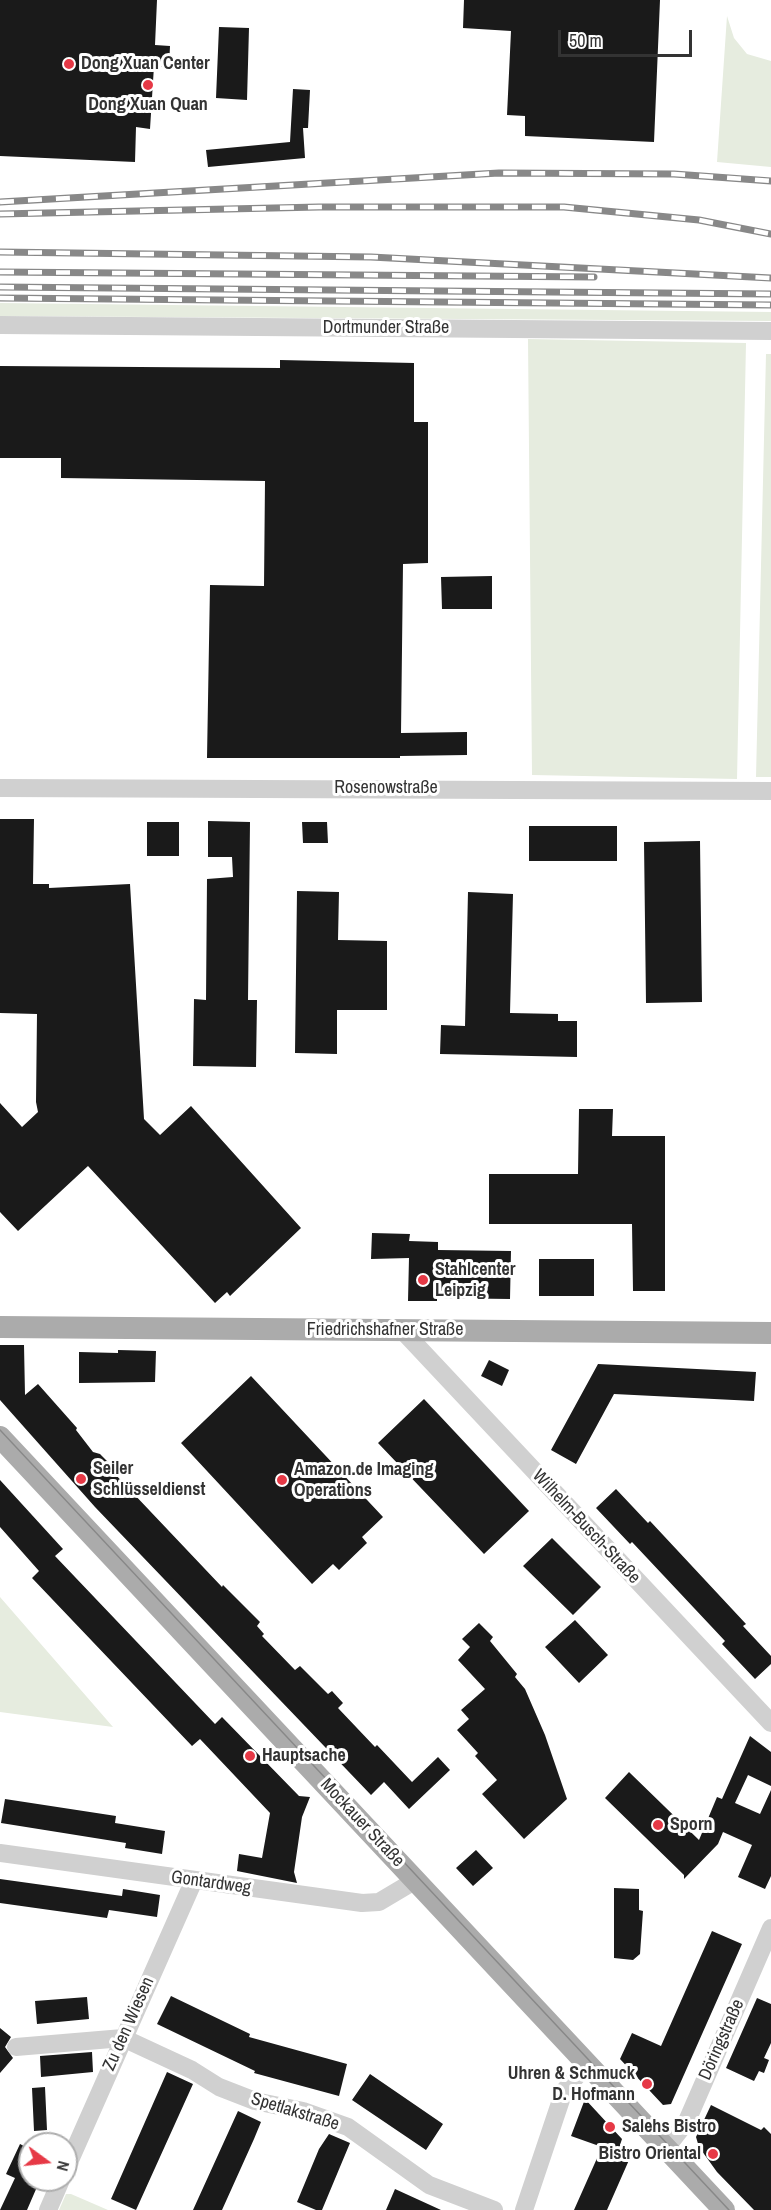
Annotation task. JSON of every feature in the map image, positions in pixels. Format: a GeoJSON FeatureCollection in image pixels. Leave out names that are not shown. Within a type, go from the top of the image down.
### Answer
{"type":"FeatureCollection","features":[{"type":"Feature","properties":{"kind":"main road","name":"Friedrichshafner Straße"},"geometry":{"type":"LineString","coordinates":[[0,1327],[771,1333]]}},
{"type":"Feature","properties":{"kind":"main road","name":"Mockauer Straße"},"geometry":{"type":"LineString","coordinates":[[0,1437],[724,2210]]}},
{"type":"Feature","properties":{"kind":"street","name":"Dortmunder Straße"},"geometry":{"type":"LineString","coordinates":[[0,325],[771,331]]}},
{"type":"Feature","properties":{"kind":"street","name":"Rosenowstraße"},"geometry":{"type":"LineString","coordinates":[[0,788],[771,791]]}},
{"type":"Feature","properties":{"kind":"street","name":"Wilhelm-Busch-Straße"},"geometry":{"type":"LineString","coordinates":[[402,1330],[771,1723]]}},
{"type":"Feature","properties":{"kind":"street","name":"Gontardweg"},"geometry":{"type":"LineString","coordinates":[[0,1853],[362,1904],[379,1902],[416,1880]]}},
{"type":"Feature","properties":{"kind":"street","name":"Zu den Wiesen"},"geometry":{"type":"LineString","coordinates":[[78,2141],[194,1880]]}},
{"type":"Feature","properties":{"kind":"street","name":"Döringstraße"},"geometry":{"type":"LineString","coordinates":[[666,2148],[687,2121],[771,1928]]}},
{"type":"Feature","properties":{"kind":"street"},"geometry":{"type":"LineString","coordinates":[[16,2047],[123,2038]]}},
{"type":"Feature","properties":{"kind":"street","name":"Spetlakstraße"},"geometry":{"type":"LineString","coordinates":[[123,2038],[192,2070],[219,2087],[255,2101],[303,2111],[348,2127],[429,2185],[494,2210]]}},
{"type":"Feature","properties":{"kind":"street"},"geometry":{"type":"LineString","coordinates":[[524,2210],[564,2091],[587,2064]]}},
{"type":"Feature","properties":{"kind":"street"},"geometry":{"type":"LineString","coordinates":[[48,2210],[56,2192]]}},
{"type":"Feature","properties":{"kind":"shaded area"},"geometry":{"type":"Polygon","coordinates":[[[727,16],[734,38],[747,54],[771,61],[771,167],[717,162],[727,16]]]}},
{"type":"Feature","properties":{"kind":"shaded area"},"geometry":{"type":"Polygon","coordinates":[[[0,303],[771,312],[771,321],[0,316],[0,303]]]}},
{"type":"Feature","properties":{"kind":"shaded area"},"geometry":{"type":"Polygon","coordinates":[[[528,339],[746,343],[737,779],[532,775],[528,339]]]}},
{"type":"Feature","properties":{"kind":"shaded area"},"geometry":{"type":"Polygon","coordinates":[[[766,354],[771,354],[771,777],[756,777],[766,354]]]}},
{"type":"Feature","properties":{"kind":"shaded area"},"geometry":{"type":"Polygon","coordinates":[[[0,1597],[113,1727],[0,1712],[0,1597]]]}},
{"type":"Feature","properties":{"kind":"shaded area"},"geometry":{"type":"Polygon","coordinates":[[[66,2194],[71,2194],[108,2210],[59,2210],[66,2194]]]}},
{"type":"Feature","properties":{"kind":"building","name":"Dong Xuan Center"},"geometry":{"type":"Polygon","coordinates":[[[0,0],[157,0],[155,45],[170,46],[169,67],[154,66],[150,129],[136,127],[135,162],[0,156],[0,0]]]}},
{"type":"Feature","properties":{"kind":"building"},"geometry":{"type":"Polygon","coordinates":[[[464,0],[660,0],[654,142],[525,136],[525,116],[507,115],[511,31],[463,28],[464,0]]]}},
{"type":"Feature","properties":{"kind":"building"},"geometry":{"type":"Polygon","coordinates":[[[219,27],[249,28],[247,100],[216,98],[219,27]]]}},
{"type":"Feature","properties":{"kind":"building"},"geometry":{"type":"Polygon","coordinates":[[[293,89],[310,90],[308,128],[303,128],[305,158],[208,167],[206,150],[290,142],[293,89]]]}},
{"type":"Feature","properties":{"kind":"building"},"geometry":{"type":"Polygon","coordinates":[[[280,360],[414,363],[414,422],[428,422],[428,563],[403,564],[401,733],[467,732],[467,755],[400,756],[400,758],[207,758],[210,585],[264,586],[265,481],[61,478],[61,458],[0,458],[0,366],[280,368],[280,360]]]}},
{"type":"Feature","properties":{"kind":"building"},"geometry":{"type":"Polygon","coordinates":[[[492,576],[492,609],[442,609],[441,577],[492,576]]]}},
{"type":"Feature","properties":{"kind":"building"},"geometry":{"type":"Polygon","coordinates":[[[0,819],[34,819],[33,884],[49,884],[49,888],[130,884],[144,1119],[160,1135],[191,1106],[301,1228],[230,1296],[227,1292],[215,1303],[88,1166],[18,1231],[0,1212],[0,1103],[22,1127],[38,1112],[36,1102],[37,1014],[0,1013],[0,819]]]}},
{"type":"Feature","properties":{"kind":"building"},"geometry":{"type":"Polygon","coordinates":[[[208,821],[250,822],[248,1000],[257,1000],[256,1067],[193,1066],[194,999],[206,1000],[207,879],[233,877],[232,857],[208,857],[208,821]]]}},
{"type":"Feature","properties":{"kind":"building"},"geometry":{"type":"Polygon","coordinates":[[[147,822],[179,822],[179,856],[147,856],[147,822]]]}},
{"type":"Feature","properties":{"kind":"building"},"geometry":{"type":"Polygon","coordinates":[[[302,822],[327,822],[328,843],[303,843],[302,822]]]}},
{"type":"Feature","properties":{"kind":"building"},"geometry":{"type":"Polygon","coordinates":[[[529,826],[617,826],[617,861],[529,861],[529,826]]]}},
{"type":"Feature","properties":{"kind":"building"},"geometry":{"type":"Polygon","coordinates":[[[700,841],[702,1002],[646,1003],[644,842],[700,841]]]}},
{"type":"Feature","properties":{"kind":"building"},"geometry":{"type":"Polygon","coordinates":[[[297,891],[339,892],[338,940],[387,941],[387,1010],[337,1010],[337,1054],[295,1053],[297,891]]]}},
{"type":"Feature","properties":{"kind":"building"},"geometry":{"type":"Polygon","coordinates":[[[468,892],[513,894],[510,1013],[558,1014],[558,1021],[577,1021],[577,1057],[440,1054],[441,1025],[465,1026],[468,892]]]}},
{"type":"Feature","properties":{"kind":"building"},"geometry":{"type":"Polygon","coordinates":[[[579,1109],[613,1109],[612,1136],[665,1136],[665,1291],[633,1291],[632,1224],[489,1224],[489,1174],[578,1174],[579,1109]]]}},
{"type":"Feature","properties":{"kind":"building"},"geometry":{"type":"Polygon","coordinates":[[[372,1233],[410,1234],[409,1241],[438,1242],[438,1250],[511,1251],[510,1299],[437,1298],[437,1301],[408,1301],[409,1258],[371,1259],[372,1233]]]}},
{"type":"Feature","properties":{"kind":"building"},"geometry":{"type":"Polygon","coordinates":[[[539,1259],[594,1259],[594,1296],[539,1296],[539,1259]]]}},
{"type":"Feature","properties":{"kind":"building"},"geometry":{"type":"Polygon","coordinates":[[[0,1345],[24,1345],[25,1395],[38,1384],[77,1428],[76,1430],[93,1452],[100,1454],[113,1467],[114,1473],[222,1587],[223,1585],[260,1622],[257,1626],[264,1634],[262,1636],[295,1670],[300,1666],[328,1694],[332,1691],[343,1703],[338,1708],[412,1782],[438,1757],[450,1770],[409,1809],[384,1782],[371,1795],[95,1507],[0,1400],[0,1345]]]}},
{"type":"Feature","properties":{"kind":"building"},"geometry":{"type":"Polygon","coordinates":[[[118,1350],[156,1351],[155,1382],[79,1383],[79,1352],[118,1353],[118,1350]]]}},
{"type":"Feature","properties":{"kind":"building"},"geometry":{"type":"Polygon","coordinates":[[[489,1360],[509,1370],[502,1386],[481,1376],[489,1360]]]}},
{"type":"Feature","properties":{"kind":"building"},"geometry":{"type":"Polygon","coordinates":[[[598,1364],[756,1372],[754,1401],[614,1394],[576,1464],[551,1450],[598,1364]]]}},
{"type":"Feature","properties":{"kind":"building","name":"Amazon.de Imaging Operations"},"geometry":{"type":"Polygon","coordinates":[[[251,1376],[383,1517],[362,1537],[367,1543],[339,1570],[333,1564],[312,1584],[181,1443],[251,1376]]]}},
{"type":"Feature","properties":{"kind":"building"},"geometry":{"type":"Polygon","coordinates":[[[424,1399],[529,1511],[484,1554],[378,1443],[424,1399]]]}},
{"type":"Feature","properties":{"kind":"building"},"geometry":{"type":"Polygon","coordinates":[[[0,1480],[63,1549],[55,1556],[215,1724],[222,1717],[299,1796],[310,1797],[302,1817],[294,1872],[297,1883],[237,1871],[239,1854],[262,1858],[270,1813],[200,1739],[192,1746],[32,1578],[39,1571],[0,1527],[0,1480]]]}},
{"type":"Feature","properties":{"kind":"building"},"geometry":{"type":"Polygon","coordinates":[[[616,1489],[648,1523],[650,1521],[746,1624],[743,1626],[771,1656],[771,1664],[755,1679],[722,1644],[725,1641],[632,1542],[630,1544],[596,1508],[616,1489]]]}},
{"type":"Feature","properties":{"kind":"building"},"geometry":{"type":"Polygon","coordinates":[[[552,1538],[601,1587],[573,1615],[523,1566],[552,1538]]]}},
{"type":"Feature","properties":{"kind":"building"},"geometry":{"type":"Polygon","coordinates":[[[575,1620],[608,1655],[579,1683],[545,1647],[575,1620]]]}},
{"type":"Feature","properties":{"kind":"building"},"geometry":{"type":"Polygon","coordinates":[[[479,1623],[493,1637],[490,1641],[517,1674],[515,1677],[525,1689],[545,1735],[567,1799],[524,1839],[482,1794],[497,1780],[475,1756],[478,1753],[457,1730],[469,1719],[461,1710],[485,1689],[458,1660],[470,1647],[462,1639],[479,1623]]]}},
{"type":"Feature","properties":{"kind":"building"},"geometry":{"type":"Polygon","coordinates":[[[750,1736],[771,1752],[771,1786],[748,1775],[735,1803],[760,1814],[771,1790],[771,1876],[765,1889],[738,1877],[752,1845],[723,1832],[718,1844],[684,1879],[684,1875],[605,1798],[629,1772],[699,1840],[717,1797],[722,1799],[750,1736]]]}},
{"type":"Feature","properties":{"kind":"building"},"geometry":{"type":"Polygon","coordinates":[[[5,1799],[116,1816],[115,1823],[165,1831],[162,1854],[125,1848],[126,1843],[1,1823],[5,1799]]]}},
{"type":"Feature","properties":{"kind":"building"},"geometry":{"type":"Polygon","coordinates":[[[476,1850],[493,1868],[473,1886],[456,1868],[476,1850]]]}},
{"type":"Feature","properties":{"kind":"building"},"geometry":{"type":"Polygon","coordinates":[[[0,1879],[122,1896],[123,1889],[160,1895],[157,1917],[109,1910],[107,1918],[0,1903],[0,1879]]]}},
{"type":"Feature","properties":{"kind":"building"},"geometry":{"type":"Polygon","coordinates":[[[614,1888],[639,1889],[639,1910],[643,1911],[640,1954],[633,1960],[614,1958],[614,1888]]]}},
{"type":"Feature","properties":{"kind":"building"},"geometry":{"type":"Polygon","coordinates":[[[712,1931],[742,1944],[671,2104],[663,2105],[620,2059],[632,2033],[661,2046],[712,1931]]]}},
{"type":"Feature","properties":{"kind":"building"},"geometry":{"type":"Polygon","coordinates":[[[171,1996],[250,2034],[249,2037],[347,2064],[339,2096],[254,2073],[255,2071],[157,2024],[171,1996]]]}},
{"type":"Feature","properties":{"kind":"building"},"geometry":{"type":"Polygon","coordinates":[[[87,1997],[89,2019],[37,2024],[35,2001],[87,1997]]]}},
{"type":"Feature","properties":{"kind":"building"},"geometry":{"type":"Polygon","coordinates":[[[757,1998],[771,2004],[771,2043],[764,2058],[769,2060],[764,2073],[759,2071],[754,2081],[726,2068],[757,1998]]]}},
{"type":"Feature","properties":{"kind":"building"},"geometry":{"type":"Polygon","coordinates":[[[0,2028],[11,2037],[5,2047],[13,2058],[0,2073],[0,2028]]]}},
{"type":"Feature","properties":{"kind":"building"},"geometry":{"type":"Polygon","coordinates":[[[92,2052],[93,2072],[41,2077],[40,2056],[92,2052]]]}},
{"type":"Feature","properties":{"kind":"building"},"geometry":{"type":"Polygon","coordinates":[[[167,2072],[193,2084],[136,2210],[111,2199],[167,2072]]]}},
{"type":"Feature","properties":{"kind":"building"},"geometry":{"type":"Polygon","coordinates":[[[370,2074],[443,2124],[426,2150],[352,2100],[370,2074]]]}},
{"type":"Feature","properties":{"kind":"building"},"geometry":{"type":"Polygon","coordinates":[[[45,2087],[47,2130],[34,2131],[32,2088],[45,2087]]]}},
{"type":"Feature","properties":{"kind":"building"},"geometry":{"type":"Polygon","coordinates":[[[585,2099],[622,2139],[620,2145],[633,2151],[607,2210],[574,2210],[602,2147],[571,2136],[585,2099]]]}},
{"type":"Feature","properties":{"kind":"building"},"geometry":{"type":"Polygon","coordinates":[[[711,2105],[761,2130],[764,2127],[771,2134],[771,2210],[754,2210],[717,2172],[699,2147],[696,2137],[711,2105]]]}},
{"type":"Feature","properties":{"kind":"building"},"geometry":{"type":"Polygon","coordinates":[[[238,2111],[261,2122],[222,2210],[193,2210],[238,2111]]]}},
{"type":"Feature","properties":{"kind":"building"},"geometry":{"type":"Polygon","coordinates":[[[329,2134],[350,2143],[322,2210],[316,2210],[297,2202],[319,2149],[329,2134]]]}},
{"type":"Feature","properties":{"kind":"building"},"geometry":{"type":"Polygon","coordinates":[[[18,2148],[18,2192],[35,2192],[27,2210],[0,2210],[15,2178],[6,2174],[18,2148]]]}},
{"type":"Feature","properties":{"kind":"building"},"geometry":{"type":"Polygon","coordinates":[[[395,2189],[441,2210],[386,2210],[395,2189]]]}},
{"type":"Feature","properties":{"kind":"tram line"},"geometry":{"type":"LineString","coordinates":[[0,1430],[729,2210]]}},
{"type":"Feature","properties":{"kind":"railway"},"geometry":{"type":"LineString","coordinates":[[0,202],[499,173],[674,174],[771,181]]}},
{"type":"Feature","properties":{"kind":"railway"},"geometry":{"type":"LineString","coordinates":[[0,214],[319,207],[564,207],[699,220],[771,234]]}},
{"type":"Feature","properties":{"kind":"railway"},"geometry":{"type":"LineString","coordinates":[[0,252],[371,257],[771,278]]}},
{"type":"Feature","properties":{"kind":"railway"},"geometry":{"type":"LineString","coordinates":[[0,272],[594,277]]}},
{"type":"Feature","properties":{"kind":"railway"},"geometry":{"type":"LineString","coordinates":[[0,287],[771,294]]}},
{"type":"Feature","properties":{"kind":"railway"},"geometry":{"type":"LineString","coordinates":[[0,298],[771,305]]}},
{"type":"Feature","properties":{"kind":"place","name":"Dong Xuan Center"},"geometry":{"type":"Point","coordinates":[69,64]}},
{"type":"Feature","properties":{"kind":"place","name":"Dong Xuan Quan"},"geometry":{"type":"Point","coordinates":[148,85]}},
{"type":"Feature","properties":{"kind":"place","name":"Stahlcenter Leipzig"},"geometry":{"type":"Point","coordinates":[423,1280]}},
{"type":"Feature","properties":{"kind":"place","name":"Seiler Schlüsseldienst"},"geometry":{"type":"Point","coordinates":[81,1479]}},
{"type":"Feature","properties":{"kind":"place","name":"Amazon.de Imaging Operations"},"geometry":{"type":"Point","coordinates":[282,1480]}},
{"type":"Feature","properties":{"kind":"place","name":"Hauptsache"},"geometry":{"type":"Point","coordinates":[250,1756]}},
{"type":"Feature","properties":{"kind":"place","name":"Sporn"},"geometry":{"type":"Point","coordinates":[658,1825]}},
{"type":"Feature","properties":{"kind":"place","name":"Uhren & Schmuck D. Hofmann"},"geometry":{"type":"Point","coordinates":[647,2084]}},
{"type":"Feature","properties":{"kind":"place","name":"Salehs Bistro"},"geometry":{"type":"Point","coordinates":[610,2127]}},
{"type":"Feature","properties":{"kind":"place","name":"Bistro Oriental"},"geometry":{"type":"Point","coordinates":[713,2154]}}]}
